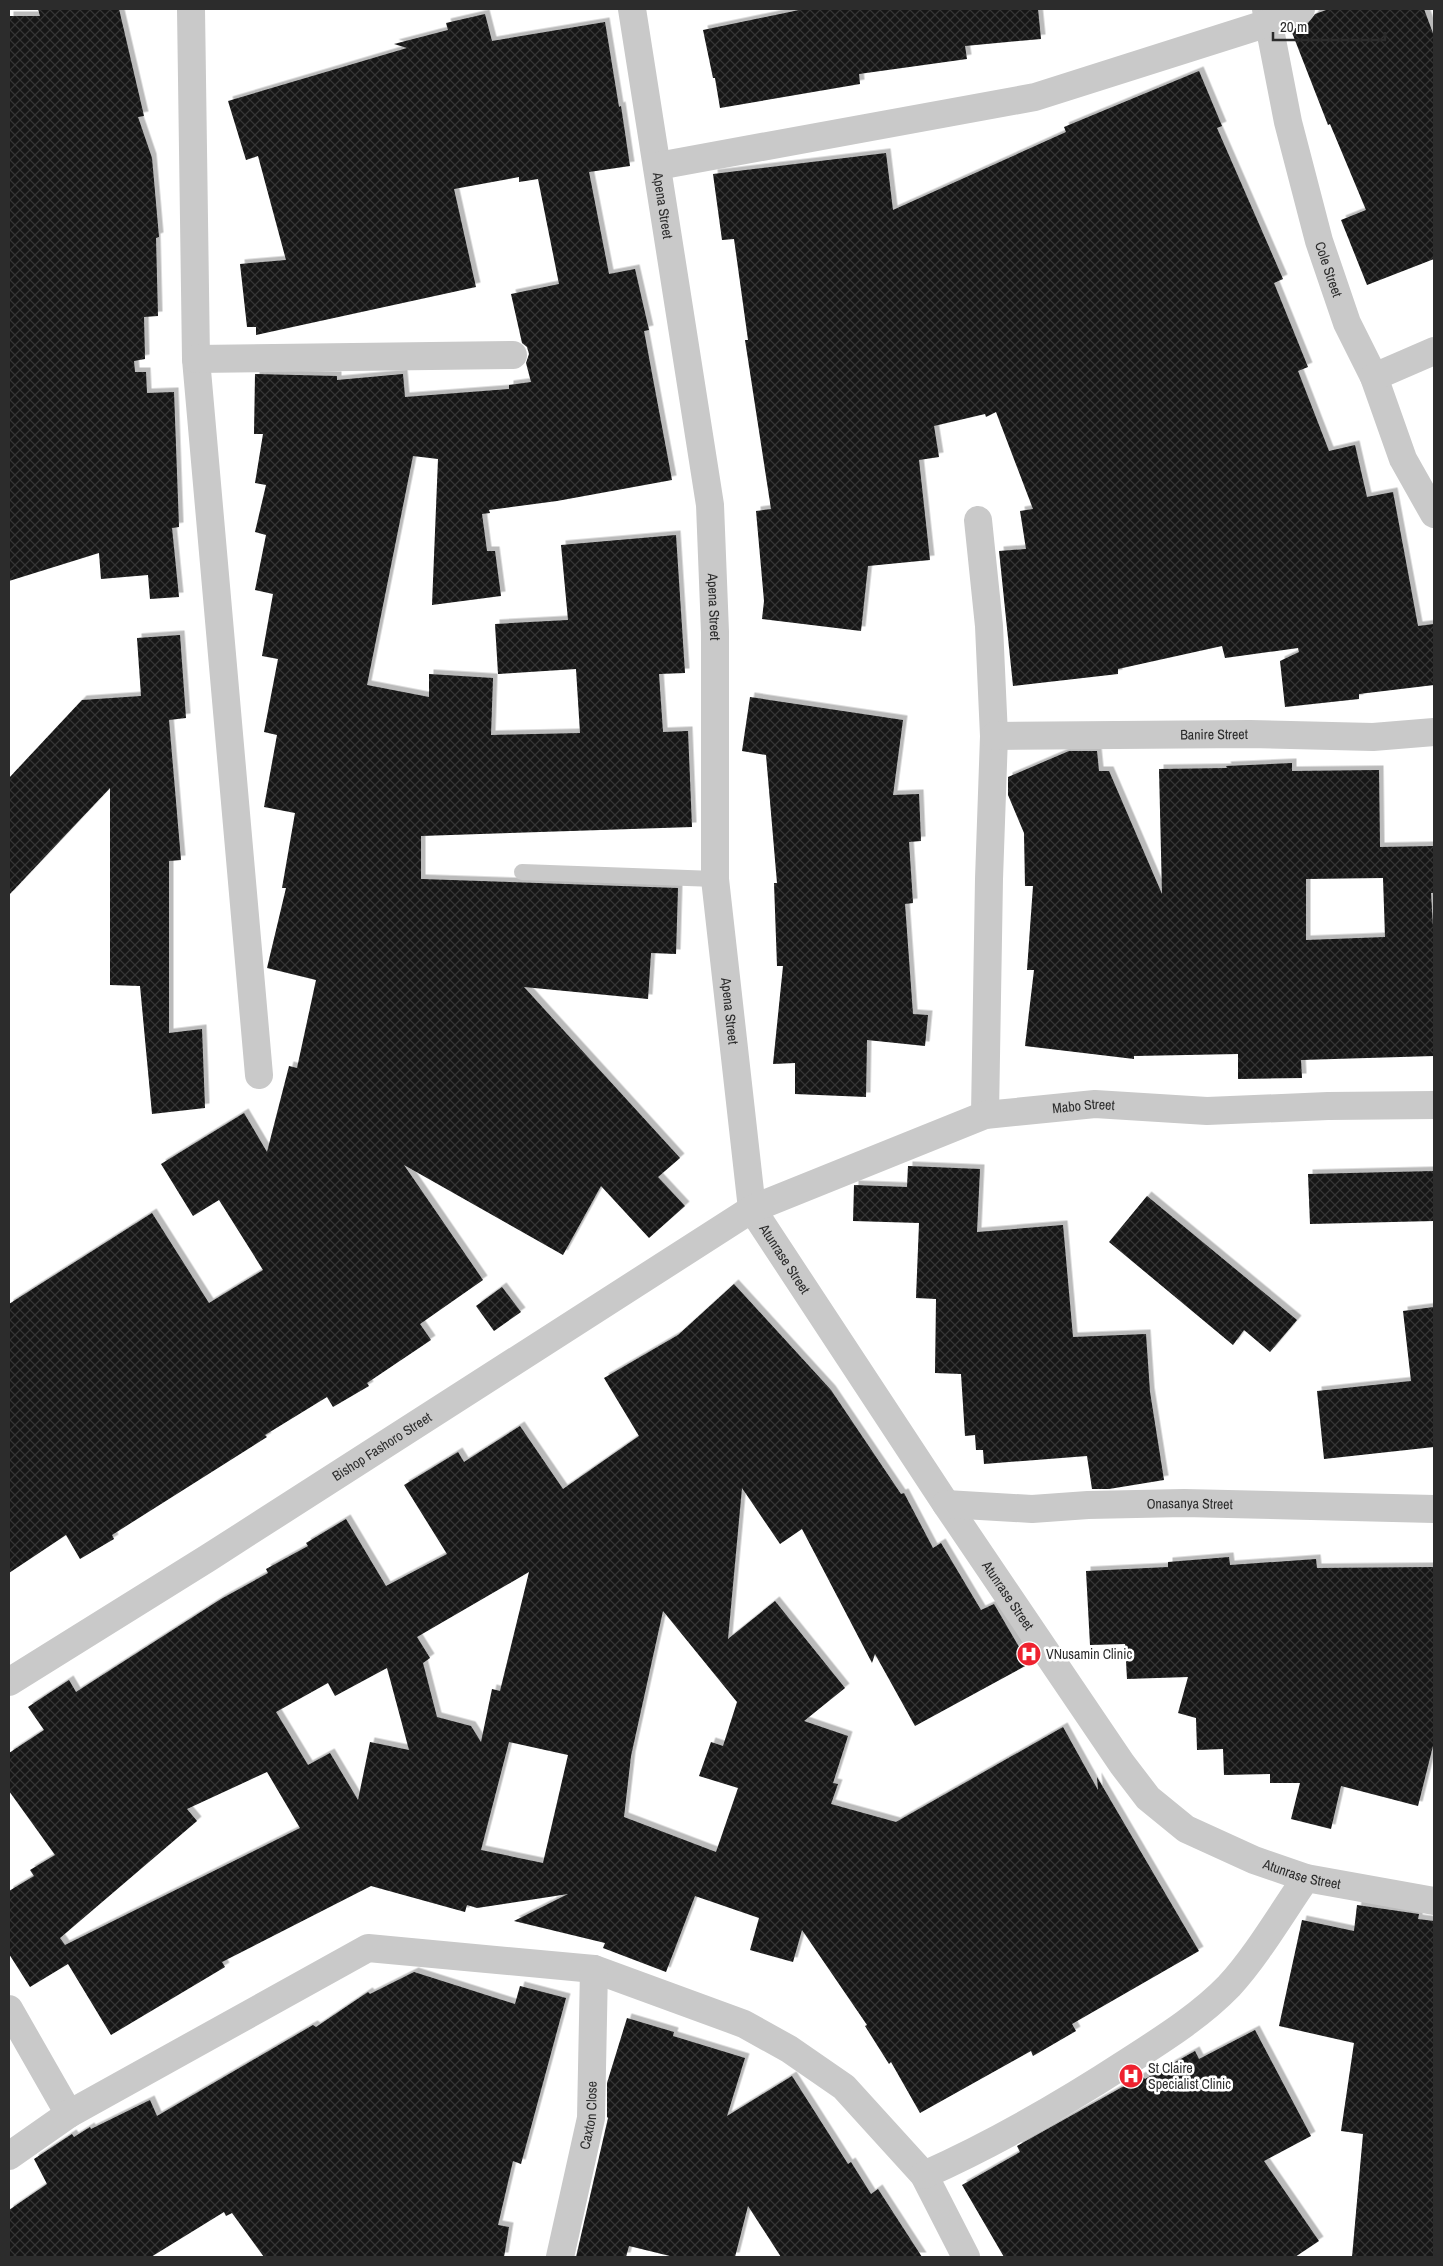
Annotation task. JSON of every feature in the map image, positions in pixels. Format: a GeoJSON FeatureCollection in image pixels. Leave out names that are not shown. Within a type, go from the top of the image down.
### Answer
{"type":"FeatureCollection","features":[{"type":"Feature","properties":{"kind":"street"},"geometry":{"type":"LineString","coordinates":[[191,9],[196,359],[259,1075]]}},
{"type":"Feature","properties":{"kind":"street","name":"Apena Street"},"geometry":{"type":"LineString","coordinates":[[632,9],[710,505],[715,632],[715,879],[752,1208]]}},
{"type":"Feature","properties":{"kind":"street"},"geometry":{"type":"LineString","coordinates":[[658,166],[1035,97],[1267,16],[1301,9]]}},
{"type":"Feature","properties":{"kind":"street","name":"Cole Street"},"geometry":{"type":"LineString","coordinates":[[1267,16],[1288,122],[1319,242],[1347,323],[1374,377],[1403,458],[1434,514]]}},
{"type":"Feature","properties":{"kind":"street"},"geometry":{"type":"LineString","coordinates":[[1374,377],[1434,351]]}},
{"type":"Feature","properties":{"kind":"street"},"geometry":{"type":"LineString","coordinates":[[196,359],[514,355]]}},
{"type":"Feature","properties":{"kind":"street"},"geometry":{"type":"LineString","coordinates":[[978,520],[989,626],[994,736],[989,880],[985,1116]]}},
{"type":"Feature","properties":{"kind":"street","name":"Banire Street"},"geometry":{"type":"LineString","coordinates":[[994,736],[1250,734],[1373,737],[1434,732]]}},
{"type":"Feature","properties":{"kind":"street","name":"Mabo Street"},"geometry":{"type":"LineString","coordinates":[[752,1208],[985,1116],[1095,1104],[1207,1111],[1328,1106],[1434,1105]]}},
{"type":"Feature","properties":{"kind":"street","name":"Atunrase Street"},"geometry":{"type":"LineString","coordinates":[[752,1208],[946,1504],[1122,1764],[1148,1798],[1186,1828],[1254,1860],[1306,1878],[1434,1901]]}},
{"type":"Feature","properties":{"kind":"street","name":"Bishop Fashoro Street"},"geometry":{"type":"LineString","coordinates":[[9,1682],[208,1558],[752,1208]]}},
{"type":"Feature","properties":{"kind":"street","name":"Onasanya Street"},"geometry":{"type":"LineString","coordinates":[[946,1504],[1032,1510],[1088,1505],[1184,1503],[1434,1509]]}},
{"type":"Feature","properties":{"kind":"street"},"geometry":{"type":"LineString","coordinates":[[924,2175],[972,2153],[1034,2120],[1123,2065],[1199,2013],[1228,1986],[1254,1954],[1306,1878]]}},
{"type":"Feature","properties":{"kind":"street"},"geometry":{"type":"LineString","coordinates":[[9,2156],[69,2114],[368,1948],[594,1969],[744,2024],[789,2049],[844,2087],[924,2175],[966,2257]]}},
{"type":"Feature","properties":{"kind":"street","name":"Caxton Close"},"geometry":{"type":"LineString","coordinates":[[560,2257],[590,2118],[594,1969]]}},
{"type":"Feature","properties":{"kind":"street"},"geometry":{"type":"LineString","coordinates":[[9,2009],[69,2114]]}},
{"type":"Feature","properties":{"kind":"lane"},"geometry":{"type":"LineString","coordinates":[[522,872],[715,879]]}},
{"type":"Feature","properties":{"kind":"building"},"geometry":{"type":"Polygon","coordinates":[[[38,9],[119,9],[144,116],[138,117],[152,158],[159,237],[156,238],[158,316],[144,317],[145,359],[134,361],[135,372],[146,372],[147,393],[174,392],[179,527],[172,528],[179,597],[150,599],[148,575],[101,579],[99,553],[9,581],[9,16],[40,16],[38,9]]]}},
{"type":"Feature","properties":{"kind":"building"},"geometry":{"type":"Polygon","coordinates":[[[804,9],[1038,9],[1041,39],[965,46],[967,59],[859,74],[860,84],[720,108],[715,78],[713,78],[703,30],[804,9]]]}},
{"type":"Feature","properties":{"kind":"building"},"geometry":{"type":"Polygon","coordinates":[[[1329,9],[1424,9],[1434,36],[1434,259],[1367,285],[1341,220],[1366,210],[1330,124],[1328,125],[1291,30],[1308,23],[1315,14],[1329,9]]]}},
{"type":"Feature","properties":{"kind":"building"},"geometry":{"type":"Polygon","coordinates":[[[485,14],[492,41],[605,22],[630,166],[589,172],[609,274],[635,269],[649,330],[644,331],[672,480],[557,501],[489,510],[490,513],[482,514],[487,551],[495,551],[501,596],[432,605],[438,459],[413,456],[367,685],[429,697],[429,674],[493,678],[491,735],[580,733],[576,669],[498,674],[495,624],[568,620],[561,545],[676,535],[685,673],[659,674],[663,732],[688,731],[692,827],[421,836],[421,879],[678,888],[676,954],[651,953],[648,999],[524,987],[680,1158],[658,1177],[685,1206],[649,1238],[601,1186],[563,1255],[404,1165],[483,1280],[420,1324],[431,1340],[367,1383],[369,1386],[333,1407],[327,1397],[265,1435],[267,1437],[112,1535],[114,1539],[80,1559],[66,1535],[9,1573],[9,1304],[152,1213],[209,1303],[263,1270],[219,1200],[193,1216],[161,1164],[244,1113],[267,1152],[289,1066],[297,1068],[316,980],[267,968],[286,888],[282,888],[295,813],[264,807],[277,735],[264,732],[278,659],[262,656],[273,594],[255,590],[266,535],[255,532],[266,485],[255,483],[263,434],[254,434],[255,374],[337,376],[337,380],[403,374],[405,397],[509,389],[509,385],[531,382],[526,363],[529,354],[527,347],[522,343],[511,294],[559,284],[538,179],[519,182],[519,177],[454,189],[476,287],[256,335],[256,327],[247,327],[240,264],[286,260],[258,156],[246,160],[228,101],[407,48],[394,44],[448,30],[446,23],[485,14]]]}},
{"type":"Feature","properties":{"kind":"building"},"geometry":{"type":"Polygon","coordinates":[[[1199,71],[1222,126],[1217,128],[1283,279],[1274,283],[1308,367],[1298,371],[1329,451],[1355,445],[1367,497],[1393,492],[1418,626],[1434,624],[1434,685],[1359,694],[1359,699],[1285,707],[1280,661],[1299,652],[1298,648],[1225,658],[1222,646],[1118,669],[1118,674],[1013,686],[999,551],[1026,549],[1020,511],[1033,509],[996,412],[986,417],[985,414],[934,426],[939,457],[919,460],[930,560],[868,566],[861,631],[762,619],[764,601],[756,511],[771,509],[745,340],[748,340],[734,239],[722,240],[713,174],[886,153],[893,210],[1066,132],[1064,127],[1199,71]]]}},
{"type":"Feature","properties":{"kind":"building"},"geometry":{"type":"Polygon","coordinates":[[[180,635],[186,718],[169,720],[181,860],[169,861],[169,1033],[202,1029],[205,1108],[152,1114],[140,986],[110,985],[110,788],[9,895],[9,778],[82,700],[141,696],[137,638],[180,635]]]}},
{"type":"Feature","properties":{"kind":"building"},"geometry":{"type":"Polygon","coordinates":[[[750,697],[903,720],[893,795],[919,794],[921,841],[909,842],[913,903],[905,904],[913,1014],[928,1015],[925,1046],[867,1040],[866,1097],[795,1094],[795,1063],[773,1064],[783,966],[777,966],[774,883],[777,883],[766,755],[742,751],[750,697]]]}},
{"type":"Feature","properties":{"kind":"building"},"geometry":{"type":"Polygon","coordinates":[[[1069,751],[1097,751],[1099,771],[1109,771],[1162,894],[1159,769],[1227,768],[1226,766],[1292,763],[1292,771],[1379,770],[1380,847],[1434,846],[1434,893],[1431,893],[1434,943],[1434,1056],[1301,1060],[1302,1078],[1238,1079],[1238,1054],[1134,1056],[1134,1059],[1025,1046],[1034,970],[1027,970],[1033,886],[1025,886],[1024,833],[1008,795],[1008,777],[1069,751]],[[1383,878],[1306,879],[1306,940],[1385,937],[1383,878]]]}},
{"type":"Feature","properties":{"kind":"building"},"geometry":{"type":"Polygon","coordinates":[[[908,1166],[980,1169],[977,1232],[1063,1225],[1073,1337],[1146,1334],[1150,1392],[1164,1480],[1109,1489],[1092,1489],[1087,1456],[984,1464],[983,1450],[976,1450],[975,1435],[965,1436],[961,1374],[935,1373],[936,1299],[916,1298],[919,1223],[853,1221],[854,1185],[907,1187],[908,1166]]]}},
{"type":"Feature","properties":{"kind":"building"},"geometry":{"type":"Polygon","coordinates":[[[1434,1171],[1434,1221],[1310,1224],[1308,1174],[1434,1171]]]}},
{"type":"Feature","properties":{"kind":"building"},"geometry":{"type":"Polygon","coordinates":[[[1147,1196],[1297,1320],[1270,1352],[1244,1330],[1233,1345],[1109,1242],[1147,1196]]]}},
{"type":"Feature","properties":{"kind":"building"},"geometry":{"type":"Polygon","coordinates":[[[734,1284],[831,1390],[901,1494],[904,1493],[933,1548],[941,1543],[981,1610],[994,1604],[1029,1664],[915,1726],[875,1654],[872,1663],[802,1529],[780,1544],[742,1488],[728,1639],[775,1601],[845,1688],[804,1721],[848,1736],[833,1783],[838,1784],[831,1804],[896,1822],[1063,1727],[1098,1790],[1097,1777],[1199,1951],[1072,2024],[1076,2031],[1033,2056],[1031,2051],[920,2113],[891,2062],[889,2064],[865,2026],[867,2025],[802,1930],[793,1962],[750,1950],[759,1918],[695,1896],[666,1972],[603,1948],[605,1943],[514,1921],[568,1894],[477,1908],[467,1905],[465,1912],[371,1886],[222,1962],[225,1967],[111,2035],[68,1964],[30,1987],[9,1954],[9,1891],[34,1876],[30,1870],[55,1855],[9,1791],[9,1753],[44,1730],[28,1707],[69,1680],[76,1692],[221,1599],[268,1573],[266,1569],[308,1546],[306,1543],[346,1519],[386,1586],[447,1554],[404,1485],[458,1452],[464,1462],[520,1426],[563,1489],[639,1436],[604,1378],[678,1335],[734,1284]],[[529,1572],[417,1637],[430,1658],[423,1663],[437,1717],[471,1726],[481,1742],[492,1689],[500,1691],[529,1572]],[[663,1611],[631,1756],[624,1817],[716,1852],[738,1788],[699,1776],[711,1742],[723,1746],[737,1702],[663,1611]],[[387,1668],[335,1696],[328,1683],[276,1712],[308,1765],[330,1753],[358,1800],[370,1742],[409,1750],[387,1668]],[[509,1742],[481,1850],[543,1863],[568,1755],[509,1742]],[[267,1772],[187,1809],[197,1821],[60,1938],[65,1945],[300,1828],[267,1772]]]}},
{"type":"Feature","properties":{"kind":"building"},"geometry":{"type":"Polygon","coordinates":[[[502,1287],[521,1312],[494,1331],[476,1306],[502,1287]]]}},
{"type":"Feature","properties":{"kind":"building"},"geometry":{"type":"Polygon","coordinates":[[[1434,1307],[1434,1447],[1324,1459],[1317,1391],[1411,1381],[1403,1311],[1434,1307]]]}},
{"type":"Feature","properties":{"kind":"building"},"geometry":{"type":"Polygon","coordinates":[[[1229,1557],[1230,1565],[1316,1559],[1317,1568],[1434,1567],[1434,1742],[1418,1806],[1341,1786],[1331,1829],[1291,1819],[1300,1783],[1270,1783],[1270,1774],[1224,1775],[1223,1749],[1197,1750],[1196,1718],[1178,1713],[1188,1677],[1127,1679],[1125,1644],[1090,1645],[1086,1571],[1168,1567],[1168,1562],[1229,1557]]]}},
{"type":"Feature","properties":{"kind":"building"},"geometry":{"type":"Polygon","coordinates":[[[1357,1905],[1419,1914],[1418,1919],[1434,1921],[1434,2257],[1352,2257],[1363,2134],[1341,2131],[1354,2043],[1279,2026],[1302,1920],[1354,1931],[1357,1905]]]}},
{"type":"Feature","properties":{"kind":"building"},"geometry":{"type":"Polygon","coordinates":[[[414,1972],[515,2004],[520,1986],[566,1998],[521,2164],[513,2161],[498,2225],[509,2227],[504,2257],[264,2257],[232,2213],[226,2216],[224,2212],[151,2257],[9,2257],[9,2210],[47,2184],[34,2159],[72,2134],[74,2137],[90,2127],[91,2129],[150,2100],[157,2116],[313,2025],[316,2027],[368,1992],[370,1994],[414,1972]]]}},
{"type":"Feature","properties":{"kind":"building"},"geometry":{"type":"Polygon","coordinates":[[[627,2018],[674,2032],[673,2036],[745,2058],[727,2116],[792,2076],[848,2164],[851,2162],[871,2194],[878,2189],[922,2257],[781,2257],[748,2206],[735,2257],[674,2257],[629,2246],[626,2257],[576,2257],[608,2118],[607,2083],[627,2018]]]}},
{"type":"Feature","properties":{"kind":"building"},"geometry":{"type":"Polygon","coordinates":[[[1255,2030],[1311,2136],[1264,2161],[1319,2241],[1295,2257],[1004,2257],[962,2185],[1020,2152],[1017,2146],[1142,2076],[1145,2079],[1195,2051],[1199,2059],[1255,2030]]]}},
{"type":"Feature","properties":{"kind":"place","name":"VNusamin Clinic"},"geometry":{"type":"Point","coordinates":[1029,1654]}},
{"type":"Feature","properties":{"kind":"place","name":"St Claire Specialist Clinic"},"geometry":{"type":"Point","coordinates":[1131,2076]}}]}
